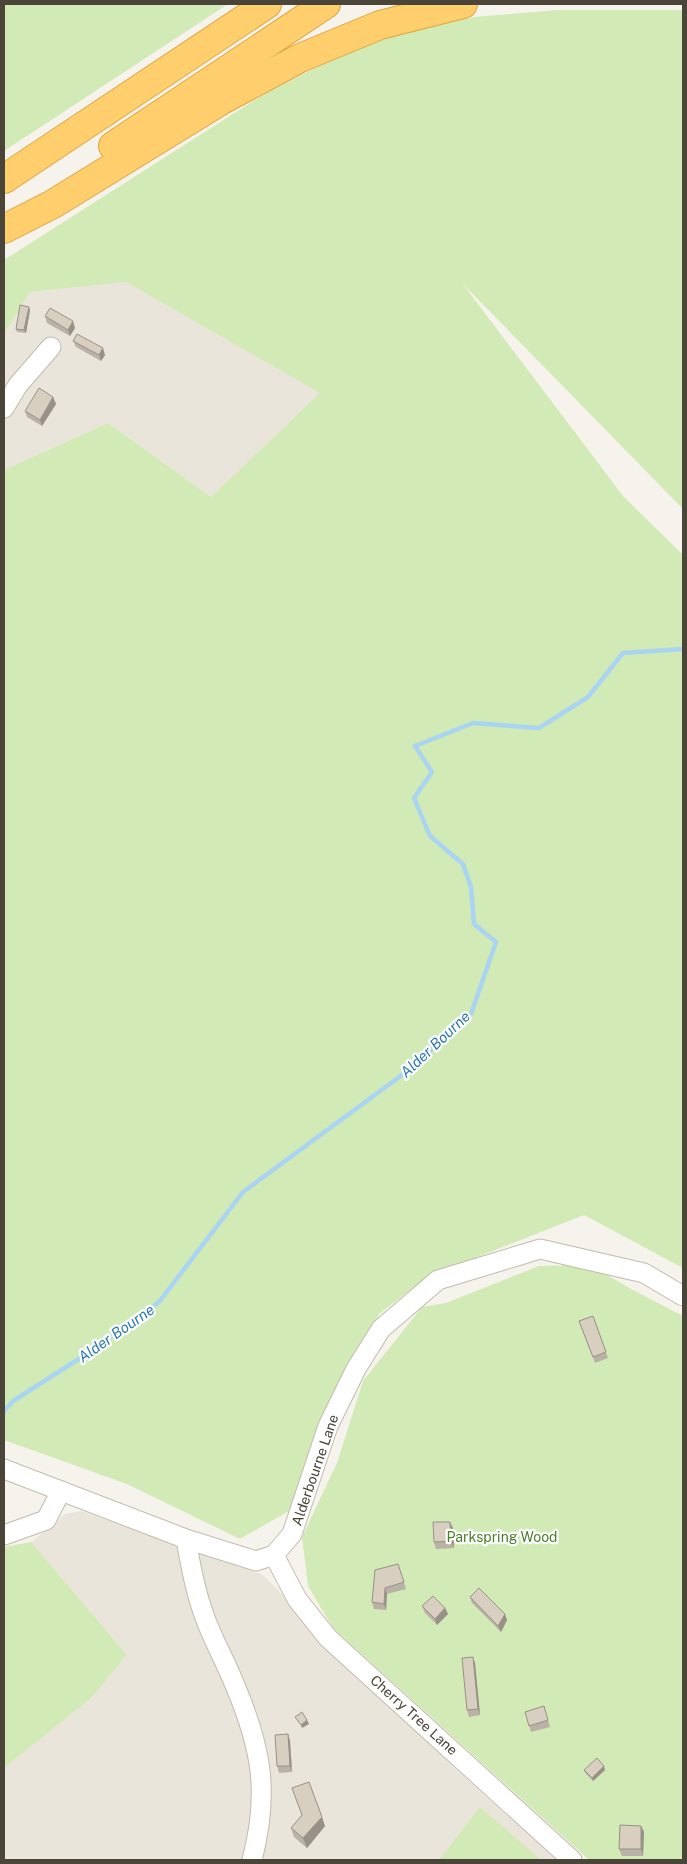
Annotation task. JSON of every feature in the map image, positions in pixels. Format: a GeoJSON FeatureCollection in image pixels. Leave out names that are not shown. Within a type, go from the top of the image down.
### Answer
{"type":"FeatureCollection","features":[{"type":"Feature","properties":{"kind":"highway"},"geometry":{"type":"LineString","coordinates":[[4,179],[267,4]]}},
{"type":"Feature","properties":{"kind":"highway"},"geometry":{"type":"LineString","coordinates":[[4,223],[85,164],[326,4]]}},
{"type":"Feature","properties":{"kind":"highway"},"geometry":{"type":"LineString","coordinates":[[4,229],[53,204],[222,100],[300,58],[380,25],[463,4]]}},
{"type":"Feature","properties":{"kind":"street"},"geometry":{"type":"LineString","coordinates":[[4,408],[18,385],[51,347]]}},
{"type":"Feature","properties":{"kind":"street","name":"Alderbourne Lane"},"geometry":{"type":"LineString","coordinates":[[274,1555],[292,1534],[328,1426],[356,1369],[381,1329],[438,1280],[540,1249],[644,1273],[683,1296]]}},
{"type":"Feature","properties":{"kind":"street"},"geometry":{"type":"LineString","coordinates":[[4,1469],[186,1538],[256,1562],[274,1555]]}},
{"type":"Feature","properties":{"kind":"street"},"geometry":{"type":"LineString","coordinates":[[4,1535],[46,1520],[61,1491]]}},
{"type":"Feature","properties":{"kind":"street"},"geometry":{"type":"LineString","coordinates":[[186,1538],[192,1575],[202,1609],[214,1641],[234,1682],[253,1733],[262,1776],[262,1814],[259,1836],[252,1860]]}},
{"type":"Feature","properties":{"kind":"street","name":"Cherry Tree Lane"},"geometry":{"type":"LineString","coordinates":[[274,1555],[297,1599],[328,1638],[572,1860]]}},
{"type":"Feature","properties":{"kind":"shaded area"},"geometry":{"type":"Polygon","coordinates":[[[126,282],[321,393],[211,497],[108,423],[4,470],[4,334],[29,292],[126,282]]]}},
{"type":"Feature","properties":{"kind":"shaded area"},"geometry":{"type":"Polygon","coordinates":[[[81,1511],[263,1575],[450,1764],[556,1860],[4,1860],[4,1768],[90,1699],[127,1655],[31,1542],[65,1514],[81,1511]]]}},
{"type":"Feature","properties":{"kind":"green space"},"geometry":{"type":"Polygon","coordinates":[[[4,4],[228,4],[4,151],[4,4]]]}},
{"type":"Feature","properties":{"kind":"green space"},"geometry":{"type":"Polygon","coordinates":[[[557,10],[683,10],[683,509],[462,283],[623,496],[683,555],[683,1268],[584,1215],[427,1277],[379,1314],[327,1408],[289,1511],[240,1539],[127,1484],[4,1440],[4,470],[108,423],[211,497],[320,393],[126,282],[30,292],[4,334],[4,260],[269,91],[339,56],[401,33],[474,17],[557,10]]]}},
{"type":"Feature","properties":{"kind":"green space","name":"Parkspring Wood"},"geometry":{"type":"Polygon","coordinates":[[[590,1265],[683,1316],[683,1860],[589,1860],[333,1628],[308,1586],[302,1537],[337,1463],[363,1381],[422,1307],[446,1303],[539,1266],[590,1265]]]}},
{"type":"Feature","properties":{"kind":"green space"},"geometry":{"type":"Polygon","coordinates":[[[31,1542],[127,1655],[90,1699],[4,1768],[4,1547],[31,1542]]]}},
{"type":"Feature","properties":{"kind":"green space"},"geometry":{"type":"Polygon","coordinates":[[[480,1807],[541,1860],[439,1860],[480,1807]]]}},
{"type":"Feature","properties":{"kind":"building"},"geometry":{"type":"Polygon","coordinates":[[[20,305],[29,307],[24,330],[16,329],[20,305]]]}},
{"type":"Feature","properties":{"kind":"building"},"geometry":{"type":"Polygon","coordinates":[[[50,308],[73,321],[68,330],[45,316],[50,308]]]}},
{"type":"Feature","properties":{"kind":"building"},"geometry":{"type":"Polygon","coordinates":[[[77,334],[103,348],[99,355],[73,341],[77,334]]]}},
{"type":"Feature","properties":{"kind":"building"},"geometry":{"type":"Polygon","coordinates":[[[39,388],[53,397],[40,420],[25,411],[39,388]]]}},
{"type":"Feature","properties":{"kind":"building"},"geometry":{"type":"Polygon","coordinates":[[[593,1316],[606,1352],[593,1357],[579,1321],[593,1316]]]}},
{"type":"Feature","properties":{"kind":"building"},"geometry":{"type":"Polygon","coordinates":[[[433,1522],[450,1522],[451,1541],[434,1542],[433,1522]]]}},
{"type":"Feature","properties":{"kind":"building"},"geometry":{"type":"Polygon","coordinates":[[[398,1564],[404,1582],[385,1588],[384,1604],[372,1602],[375,1570],[398,1564]]]}},
{"type":"Feature","properties":{"kind":"building"},"geometry":{"type":"Polygon","coordinates":[[[479,1588],[505,1614],[498,1626],[470,1597],[479,1588]]]}},
{"type":"Feature","properties":{"kind":"building"},"geometry":{"type":"Polygon","coordinates":[[[433,1596],[445,1608],[435,1619],[422,1606],[433,1596]]]}},
{"type":"Feature","properties":{"kind":"building"},"geometry":{"type":"Polygon","coordinates":[[[473,1657],[478,1709],[467,1710],[462,1658],[473,1657]]]}},
{"type":"Feature","properties":{"kind":"building"},"geometry":{"type":"Polygon","coordinates":[[[544,1706],[548,1720],[529,1726],[525,1712],[544,1706]]]}},
{"type":"Feature","properties":{"kind":"building"},"geometry":{"type":"Polygon","coordinates":[[[302,1712],[307,1720],[301,1725],[295,1717],[302,1712]]]}},
{"type":"Feature","properties":{"kind":"building"},"geometry":{"type":"Polygon","coordinates":[[[288,1734],[290,1766],[277,1766],[275,1735],[288,1734]]]}},
{"type":"Feature","properties":{"kind":"building"},"geometry":{"type":"Polygon","coordinates":[[[597,1758],[604,1766],[592,1778],[584,1770],[597,1758]]]}},
{"type":"Feature","properties":{"kind":"building"},"geometry":{"type":"Polygon","coordinates":[[[309,1782],[322,1817],[303,1838],[291,1828],[302,1815],[292,1788],[309,1782]]]}},
{"type":"Feature","properties":{"kind":"building"},"geometry":{"type":"Polygon","coordinates":[[[620,1825],[641,1826],[641,1849],[619,1849],[620,1825]]]}},
{"type":"Feature","properties":{"kind":"waterway","name":"Alder Bourne"},"geometry":{"type":"LineString","coordinates":[[4,1411],[13,1401],[85,1355],[159,1302],[243,1192],[406,1072],[471,1014],[496,942],[474,924],[471,887],[463,864],[430,836],[414,798],[432,772],[415,746],[473,723],[539,728],[588,697],[623,653],[683,649]]}}]}
